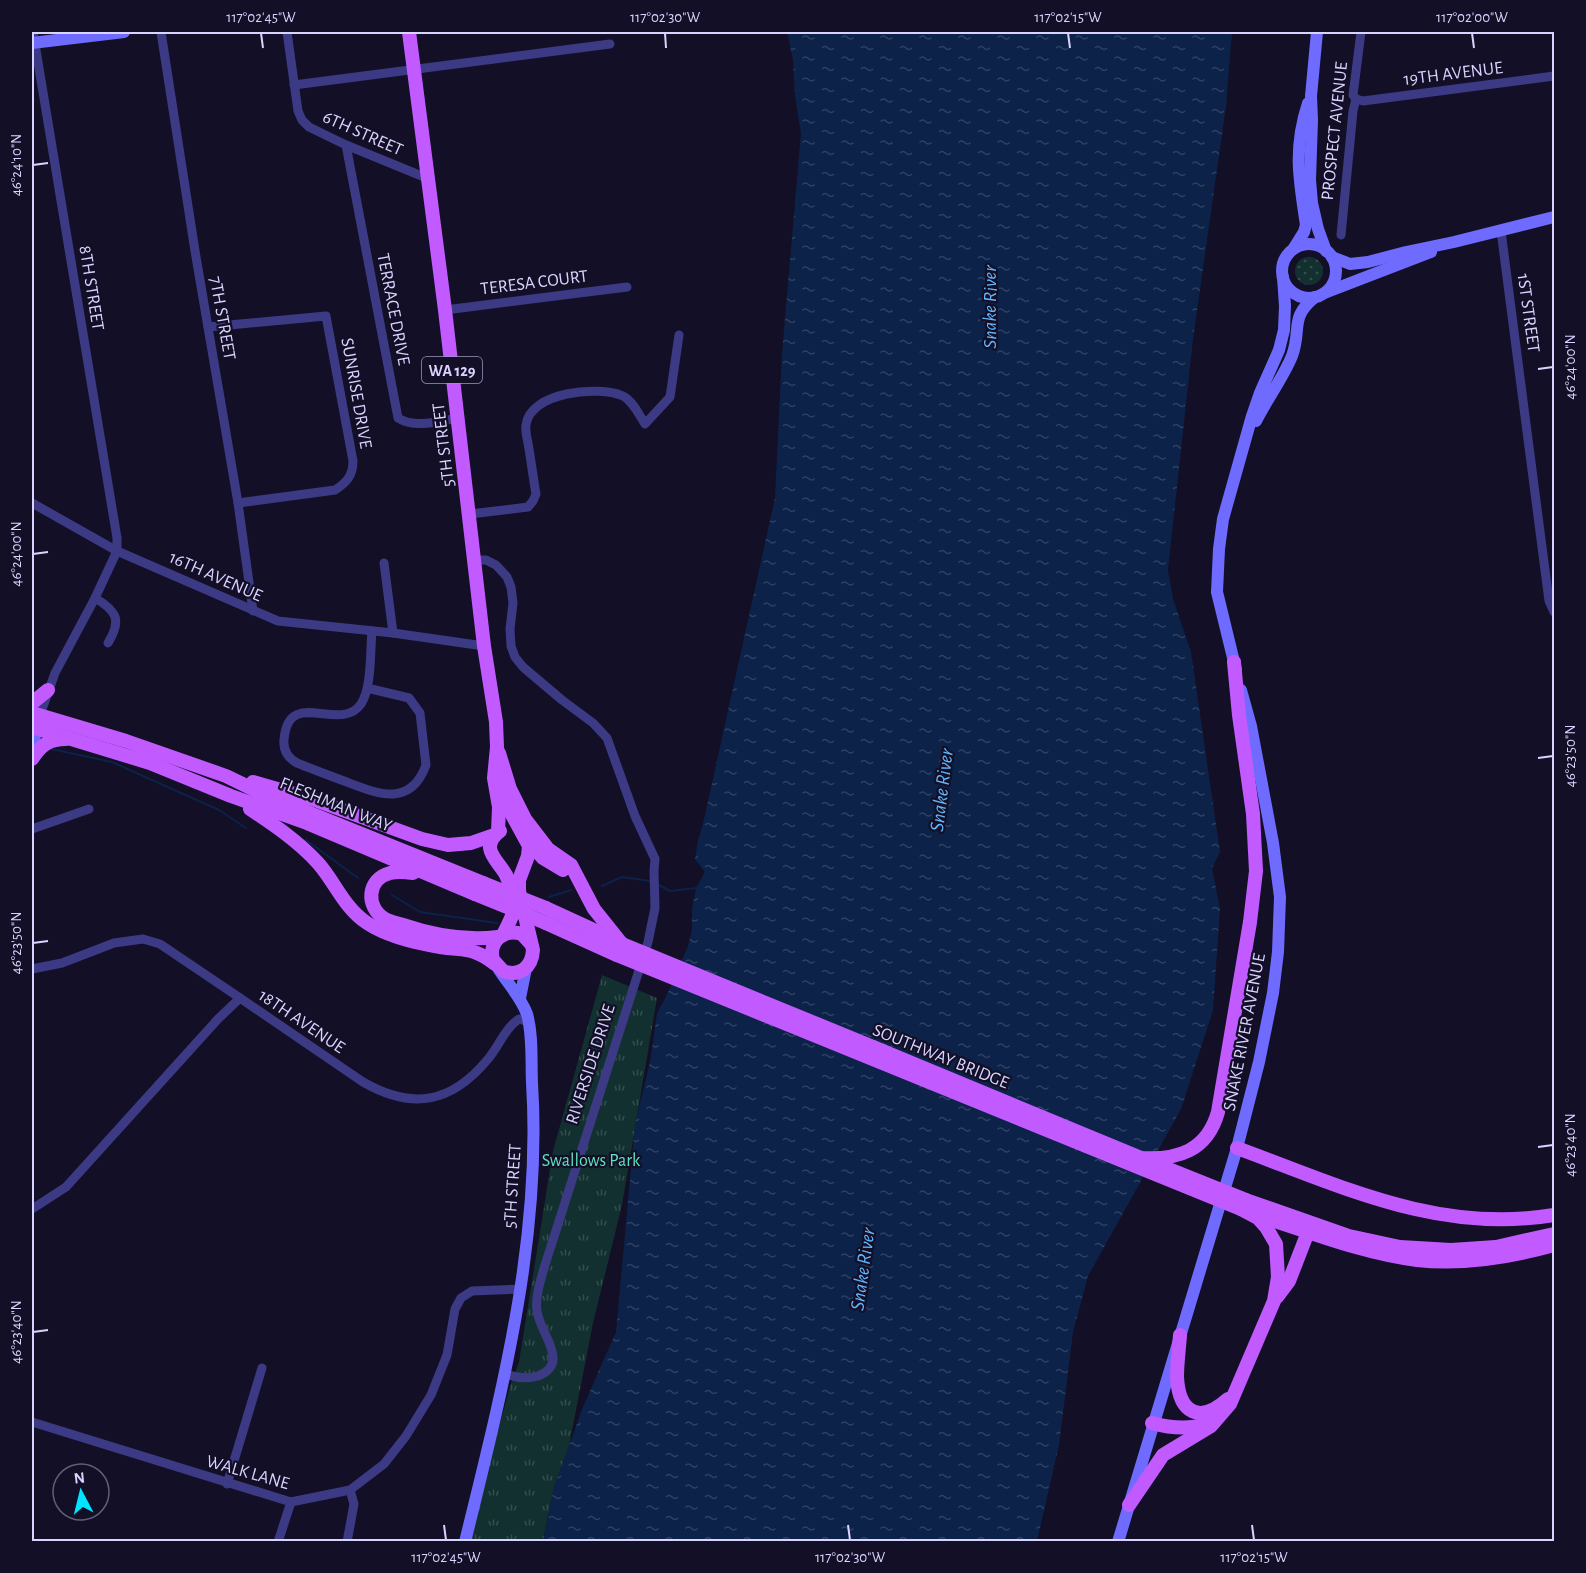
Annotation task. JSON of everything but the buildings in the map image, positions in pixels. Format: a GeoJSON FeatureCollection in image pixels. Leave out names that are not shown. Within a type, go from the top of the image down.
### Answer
{"type":"FeatureCollection","features":[{"type":"Feature","properties":{"kind":"main road"},"geometry":{"type":"LineString","coordinates":[[33,39],[124,32]]}},
{"type":"Feature","properties":{"kind":"main road","name":"5TH STREET"},"geometry":{"type":"LineString","coordinates":[[410,32],[446,310],[484,646],[497,747],[504,770],[502,779],[506,801],[525,837],[543,858],[561,868],[584,891]]}},
{"type":"Feature","properties":{"kind":"main road"},"geometry":{"type":"LineString","coordinates":[[1317,32],[1311,96],[1311,192],[1318,229],[1335,265],[1332,285],[1320,295]]}},
{"type":"Feature","properties":{"kind":"main road"},"geometry":{"type":"LineString","coordinates":[[1311,96],[1299,139],[1298,168],[1306,225],[1301,239],[1286,257],[1282,267],[1287,287],[1304,298],[1320,295],[1454,242]]}},
{"type":"Feature","properties":{"kind":"main road"},"geometry":{"type":"LineString","coordinates":[[1293,250],[1310,244],[1350,264],[1368,262],[1554,217]]}},
{"type":"Feature","properties":{"kind":"main road","name":"SNAKE RIVER AVENUE"},"geometry":{"type":"LineString","coordinates":[[1118,1542],[1152,1423],[1237,1148],[1268,1021],[1278,952],[1280,916],[1273,843],[1251,726],[1217,592],[1216,570],[1223,519],[1252,416],[1279,350],[1284,330],[1283,278]]}},
{"type":"Feature","properties":{"kind":"main road","name":"SNAKE RIVER AVENUE"},"geometry":{"type":"LineString","coordinates":[[1244,450],[1257,420],[1292,357],[1299,316],[1303,307],[1320,295]]}},
{"type":"Feature","properties":{"kind":"main road"},"geometry":{"type":"LineString","coordinates":[[1141,1158],[1172,1157],[1186,1152],[1200,1142],[1212,1127],[1218,1112],[1250,922],[1256,872],[1253,814],[1234,662]]}},
{"type":"Feature","properties":{"kind":"main road"},"geometry":{"type":"LineString","coordinates":[[32,703],[48,690]]}},
{"type":"Feature","properties":{"kind":"main road"},"geometry":{"type":"LineString","coordinates":[[32,753],[34,721]]}},
{"type":"Feature","properties":{"kind":"main road","name":"FLESHMAN WAY"},"geometry":{"type":"LineString","coordinates":[[34,721],[72,739],[150,763],[231,796],[307,823],[424,874],[546,908],[620,949]]}},
{"type":"Feature","properties":{"kind":"main road","name":"FLESHMAN WAY"},"geometry":{"type":"LineString","coordinates":[[34,721],[126,741],[226,776],[479,889],[546,922],[620,949]]}},
{"type":"Feature","properties":{"kind":"main road"},"geometry":{"type":"LineString","coordinates":[[32,759],[38,749],[49,741],[72,739]]}},
{"type":"Feature","properties":{"kind":"main road","name":"5TH STREET"},"geometry":{"type":"LineString","coordinates":[[497,747],[494,778],[499,807],[496,834],[490,844],[491,854],[505,874],[510,886],[513,913],[501,936]]}},
{"type":"Feature","properties":{"kind":"main road"},"geometry":{"type":"LineString","coordinates":[[504,770],[510,789],[525,819],[548,849],[571,865],[594,909],[620,949]]}},
{"type":"Feature","properties":{"kind":"main road"},"geometry":{"type":"LineString","coordinates":[[226,776],[274,787],[448,845],[471,843],[513,828],[525,837],[528,856],[521,872],[519,891],[533,955],[526,968],[520,998]]}},
{"type":"Feature","properties":{"kind":"main road"},"geometry":{"type":"LineString","coordinates":[[231,796],[277,826],[300,845],[319,864],[349,908],[366,922],[387,933],[413,941],[442,948],[469,949],[512,973],[526,968]]}},
{"type":"Feature","properties":{"kind":"main road"},"geometry":{"type":"LineString","coordinates":[[424,874],[400,872],[389,873],[378,878],[372,886],[371,899],[375,909],[385,918],[418,930],[457,939],[501,936],[512,932],[522,934],[532,945]]}},
{"type":"Feature","properties":{"kind":"main road"},"geometry":{"type":"LineString","coordinates":[[497,966],[492,950],[501,936]]}},
{"type":"Feature","properties":{"kind":"main road","name":"SOUTHWAY BRIDGE"},"geometry":{"type":"LineString","coordinates":[[620,949],[1141,1158],[1243,1205]]}},
{"type":"Feature","properties":{"kind":"main road","name":"SOUTHWAY BRIDGE"},"geometry":{"type":"LineString","coordinates":[[620,949],[1243,1205]]}},
{"type":"Feature","properties":{"kind":"main road","name":"5TH STREET"},"geometry":{"type":"LineString","coordinates":[[497,966],[509,987],[520,998],[529,1022],[534,1137],[521,1289],[505,1376]]}},
{"type":"Feature","properties":{"kind":"main road"},"geometry":{"type":"LineString","coordinates":[[1237,1148],[1339,1186],[1421,1212],[1490,1220],[1554,1215]]}},
{"type":"Feature","properties":{"kind":"main road"},"geometry":{"type":"LineString","coordinates":[[1243,1205],[1300,1218],[1349,1236],[1410,1247],[1451,1250],[1496,1247],[1554,1234]]}},
{"type":"Feature","properties":{"kind":"main road"},"geometry":{"type":"LineString","coordinates":[[1243,1205],[1338,1243],[1417,1260],[1453,1262],[1512,1255],[1554,1245]]}},
{"type":"Feature","properties":{"kind":"main road"},"geometry":{"type":"LineString","coordinates":[[1129,1504],[1164,1455],[1203,1431],[1230,1404],[1274,1301],[1278,1277],[1276,1244],[1266,1227],[1243,1205]]}},
{"type":"Feature","properties":{"kind":"main road"},"geometry":{"type":"LineString","coordinates":[[1274,1301],[1289,1281],[1308,1232],[1300,1218]]}},
{"type":"Feature","properties":{"kind":"main road"},"geometry":{"type":"LineString","coordinates":[[1299,1257],[1318,1245],[1338,1243]]}},
{"type":"Feature","properties":{"kind":"main road"},"geometry":{"type":"LineString","coordinates":[[1180,1335],[1177,1371],[1179,1388],[1191,1412],[1196,1414],[1209,1411],[1224,1403],[1236,1391]]}},
{"type":"Feature","properties":{"kind":"main road"},"geometry":{"type":"LineString","coordinates":[[465,1542],[505,1376]]}},
{"type":"Feature","properties":{"kind":"main road"},"geometry":{"type":"LineString","coordinates":[[1152,1423],[1177,1428],[1196,1427],[1218,1418]]}},
{"type":"Feature","properties":{"kind":"street","name":"7TH STREET"},"geometry":{"type":"LineString","coordinates":[[161,32],[238,503],[253,611]]}},
{"type":"Feature","properties":{"kind":"street","name":"6TH STREET"},"geometry":{"type":"LineString","coordinates":[[287,32],[298,111],[302,120],[309,127],[346,145],[429,179]]}},
{"type":"Feature","properties":{"kind":"street","name":"PROSPECT AVENUE"},"geometry":{"type":"LineString","coordinates":[[1341,235],[1361,32]]}},
{"type":"Feature","properties":{"kind":"street","name":"8TH STREET"},"geometry":{"type":"LineString","coordinates":[[33,39],[117,538],[117,551]]}},
{"type":"Feature","properties":{"kind":"street"},"geometry":{"type":"LineString","coordinates":[[294,85],[610,44]]}},
{"type":"Feature","properties":{"kind":"street","name":"19TH AVENUE"},"geometry":{"type":"LineString","coordinates":[[1356,99],[1363,101],[1554,76]]}},
{"type":"Feature","properties":{"kind":"street","name":"TERRACE DRIVE"},"geometry":{"type":"LineString","coordinates":[[346,145],[398,418],[416,423],[458,418]]}},
{"type":"Feature","properties":{"kind":"street","name":"1ST STREET"},"geometry":{"type":"LineString","coordinates":[[1501,231],[1549,601],[1554,612]]}},
{"type":"Feature","properties":{"kind":"street","name":"TERESA COURT"},"geometry":{"type":"LineString","coordinates":[[446,310],[627,287]]}},
{"type":"Feature","properties":{"kind":"street","name":"SUNRISE DRIVE"},"geometry":{"type":"LineString","coordinates":[[208,327],[326,316],[353,461],[351,476],[344,485],[334,490],[238,503]]}},
{"type":"Feature","properties":{"kind":"street"},"geometry":{"type":"LineString","coordinates":[[470,514],[528,507],[533,501],[536,494],[526,425],[530,413],[540,404],[554,397],[574,392],[594,391],[614,394],[624,396],[633,405],[645,424],[670,397],[679,335]]}},
{"type":"Feature","properties":{"kind":"street","name":"16TH AVENUE"},"geometry":{"type":"LineString","coordinates":[[32,503],[117,551],[278,621],[393,633],[484,646]]}},
{"type":"Feature","properties":{"kind":"street"},"geometry":{"type":"LineString","coordinates":[[34,721],[55,673],[96,598],[117,551]]}},
{"type":"Feature","properties":{"kind":"street","name":"RIVERSIDE DRIVE"},"geometry":{"type":"LineString","coordinates":[[475,560],[486,560],[496,565],[507,577],[511,586],[513,603],[510,629],[514,657],[608,738],[635,816],[655,859],[655,908],[648,942],[551,1244],[537,1295],[538,1319],[553,1354],[554,1363],[548,1370],[529,1378],[505,1376]]}},
{"type":"Feature","properties":{"kind":"street"},"geometry":{"type":"LineString","coordinates":[[384,563],[393,633]]}},
{"type":"Feature","properties":{"kind":"street"},"geometry":{"type":"LineString","coordinates":[[96,598],[110,607],[117,621],[108,643]]}},
{"type":"Feature","properties":{"kind":"street"},"geometry":{"type":"LineString","coordinates":[[367,688],[409,698],[420,713],[426,765],[423,773],[412,786],[398,794],[378,794],[297,763],[290,759],[286,752],[284,737],[294,715],[307,712],[337,716],[346,714],[360,704],[367,688],[372,631]]}},
{"type":"Feature","properties":{"kind":"street"},"geometry":{"type":"LineString","coordinates":[[32,829],[89,809]]}},
{"type":"Feature","properties":{"kind":"street"},"geometry":{"type":"LineString","coordinates":[[32,969],[62,963],[114,944],[143,939],[160,944],[240,998]]}},
{"type":"Feature","properties":{"kind":"street","name":"18TH AVENUE"},"geometry":{"type":"LineString","coordinates":[[32,1209],[66,1187],[218,1018],[240,998],[380,1092],[397,1098],[415,1100],[434,1098],[453,1089],[488,1060],[511,1024],[519,1019],[529,1022]]}},
{"type":"Feature","properties":{"kind":"street","name":"WALK LANE"},"geometry":{"type":"LineString","coordinates":[[32,1422],[226,1484],[291,1502],[350,1490],[384,1464],[406,1436],[431,1395],[447,1356],[454,1309],[461,1298],[472,1291],[521,1289]]}},
{"type":"Feature","properties":{"kind":"street"},"geometry":{"type":"LineString","coordinates":[[226,1484],[262,1368]]}},
{"type":"Feature","properties":{"kind":"street"},"geometry":{"type":"LineString","coordinates":[[347,1542],[354,1504],[350,1490]]}},
{"type":"Feature","properties":{"kind":"street"},"geometry":{"type":"LineString","coordinates":[[278,1542],[291,1502]]}},
{"type":"Feature","properties":{"kind":"green space"},"geometry":{"type":"Polygon","coordinates":[[[1309,257],[1319,261],[1323,271],[1319,281],[1309,285],[1299,281],[1295,271],[1299,261],[1309,257]]]}},
{"type":"Feature","properties":{"kind":"green space","name":"Swallows Park"},"geometry":{"type":"Polygon","coordinates":[[[602,975],[657,998],[622,1205],[593,1323],[569,1446],[554,1487],[543,1541],[468,1542],[511,1383],[519,1362],[553,1151],[602,975]]]}},
{"type":"Feature","properties":{"kind":"water","name":"Snake River"},"geometry":{"type":"Polygon","coordinates":[[[787,32],[1232,32],[1226,106],[1193,339],[1168,570],[1173,599],[1191,652],[1220,852],[1212,868],[1220,909],[1213,1010],[1181,1109],[1088,1276],[1073,1332],[1059,1445],[1037,1541],[543,1542],[554,1487],[583,1407],[616,1332],[635,1124],[650,1062],[657,1013],[688,946],[696,888],[705,872],[695,859],[698,840],[775,498],[782,353],[801,133],[795,96],[793,60],[787,32]]]}},
{"type":"Feature","properties":{"kind":"waterway"},"geometry":{"type":"LineString","coordinates":[[51,749],[112,762],[219,810],[246,828]]}},
{"type":"Feature","properties":{"kind":"waterway"},"geometry":{"type":"LineString","coordinates":[[306,840],[358,878]]}},
{"type":"Feature","properties":{"kind":"waterway"},"geometry":{"type":"LineString","coordinates":[[602,886],[622,877],[650,881]]}},
{"type":"Feature","properties":{"kind":"waterway"},"geometry":{"type":"LineString","coordinates":[[657,884],[670,891],[696,888]]}},
{"type":"Feature","properties":{"kind":"waterway"},"geometry":{"type":"LineString","coordinates":[[549,897],[571,890]]}},
{"type":"Feature","properties":{"kind":"waterway"},"geometry":{"type":"LineString","coordinates":[[392,895],[420,912],[497,923]]}}]}
